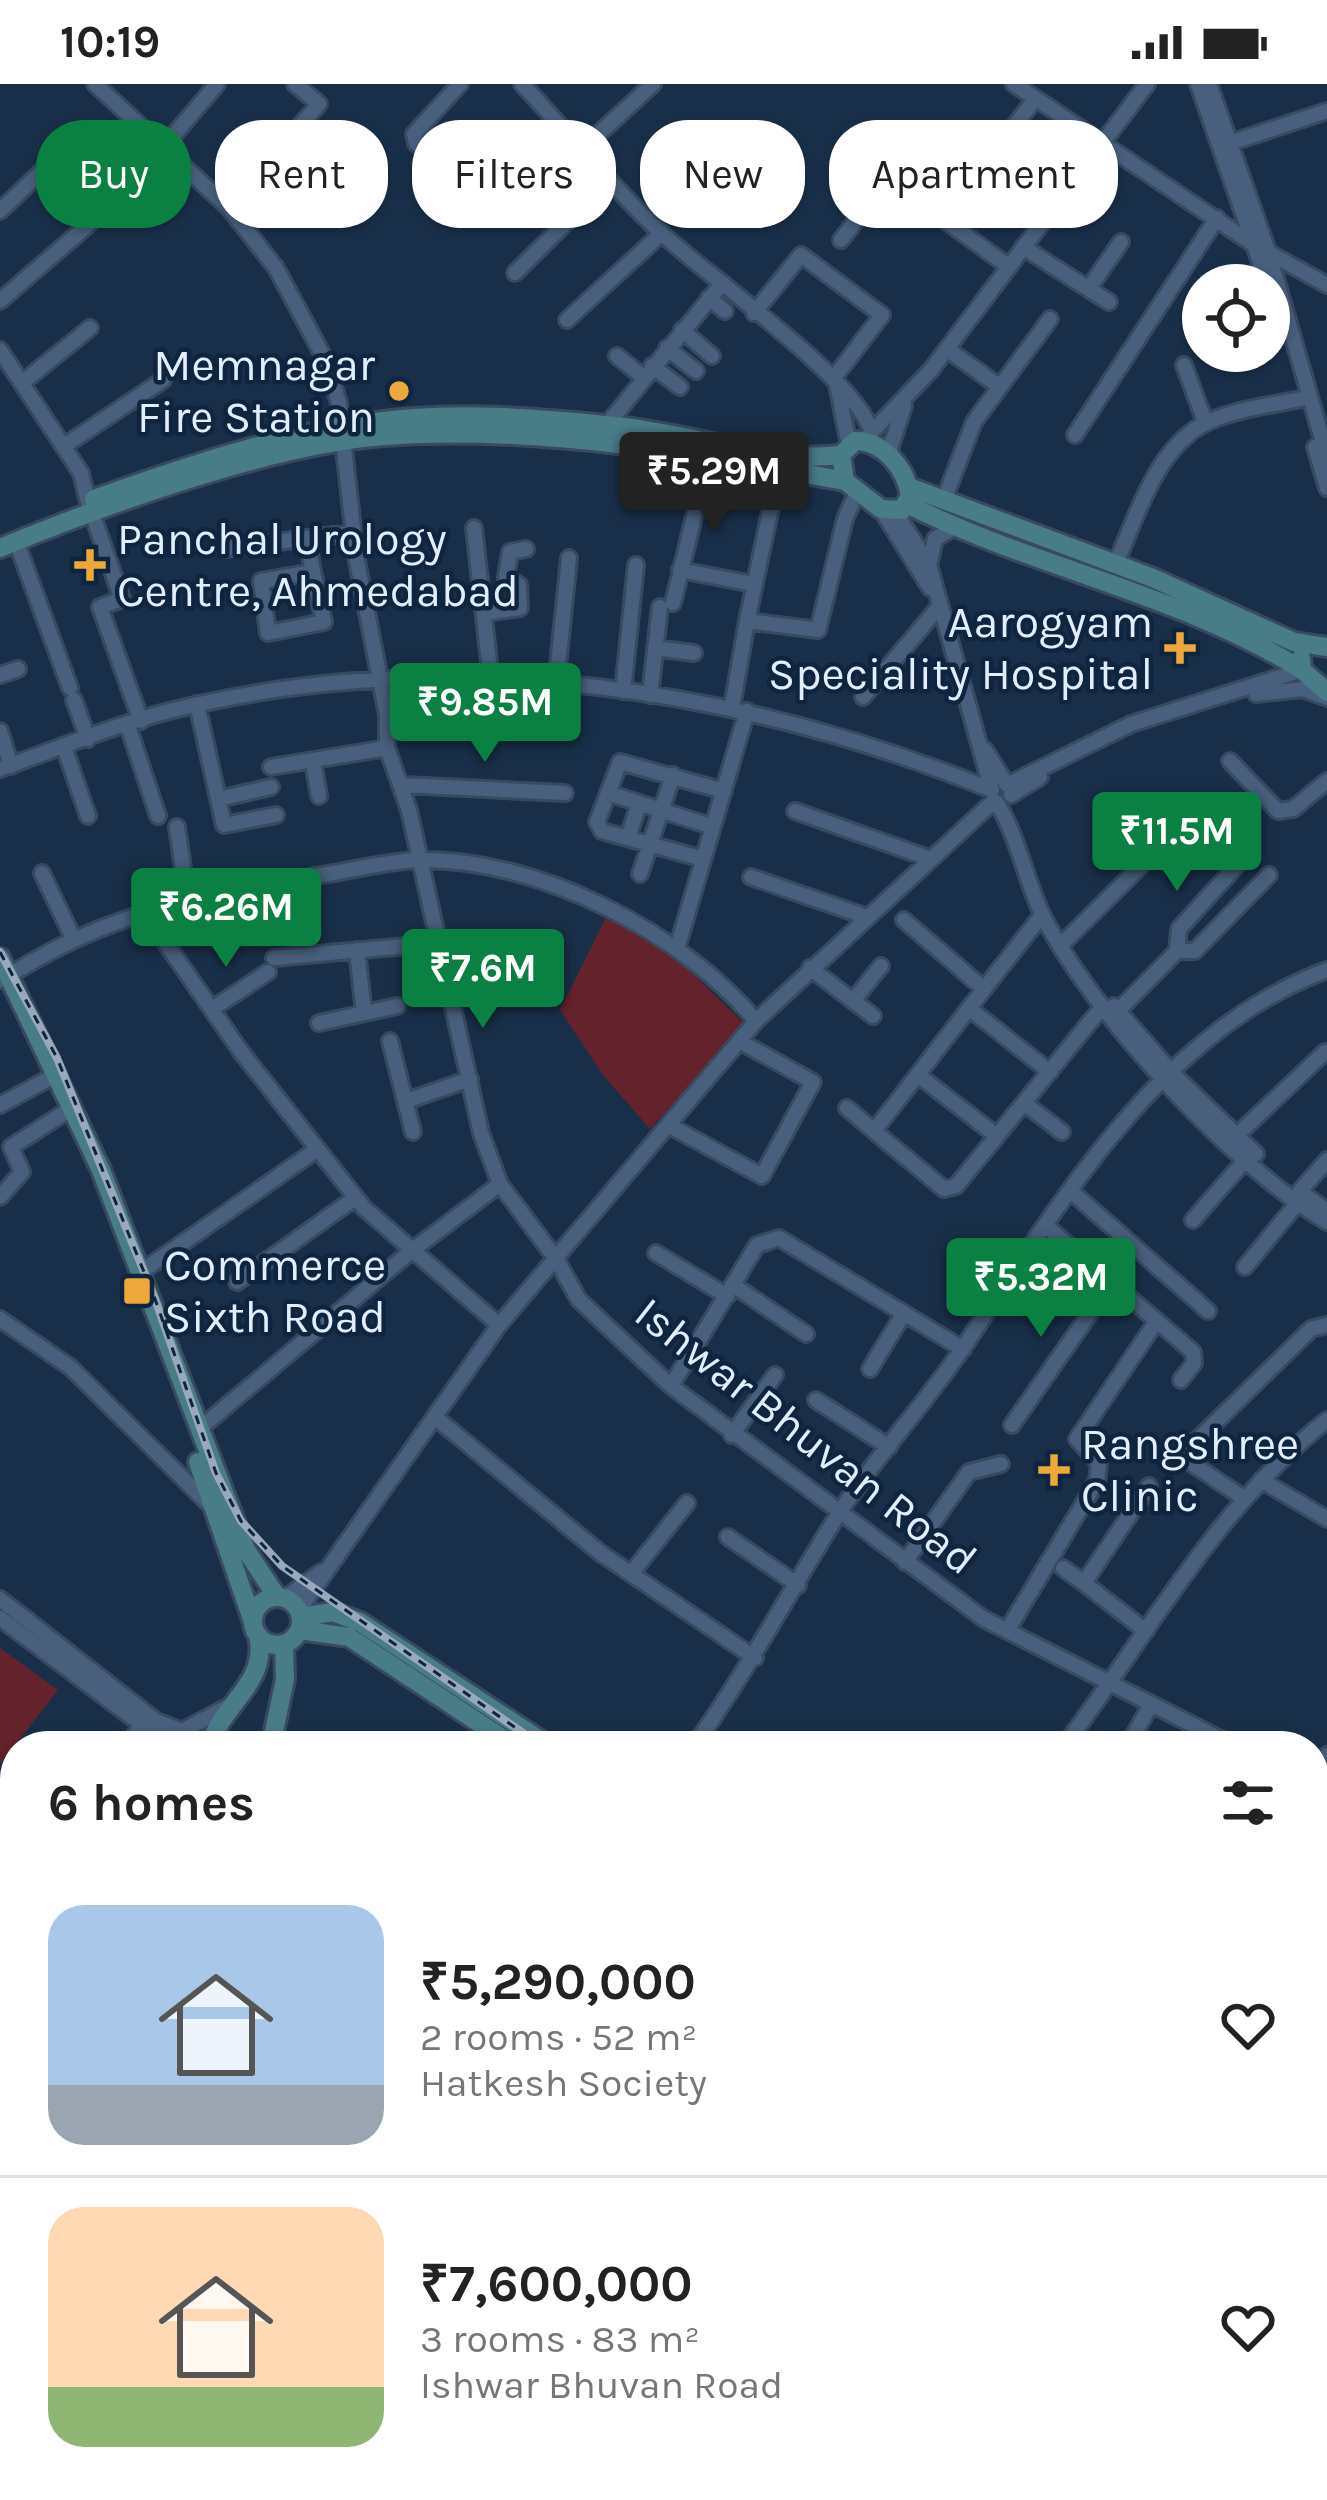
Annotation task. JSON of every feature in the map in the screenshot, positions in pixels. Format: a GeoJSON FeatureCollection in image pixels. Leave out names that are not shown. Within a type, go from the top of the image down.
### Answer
{"type":"FeatureCollection","features":[{"type":"Feature","properties":{"kind":"main road"},"geometry":{"type":"LineString","coordinates":[[6,542],[90,507],[342,434],[420,418],[849,443],[888,454],[898,503]]}},
{"type":"Feature","properties":{"kind":"main road"},"geometry":{"type":"LineString","coordinates":[[342,434],[524,436],[709,455],[851,486],[953,528],[1097,578],[1271,652],[1302,670],[1327,695]]}},
{"type":"Feature","properties":{"kind":"main road"},"geometry":{"type":"LineString","coordinates":[[849,443],[851,486]]}},
{"type":"Feature","properties":{"kind":"main road"},"geometry":{"type":"LineString","coordinates":[[898,503],[943,502],[1116,563],[1294,642],[1327,647]]}},
{"type":"Feature","properties":{"kind":"main road"},"geometry":{"type":"LineString","coordinates":[[1302,670],[1302,657],[1327,647]]}},
{"type":"Feature","properties":{"kind":"main road"},"geometry":{"type":"LineString","coordinates":[[2,974],[141,1299],[256,1628],[261,1662],[219,1731]]}},
{"type":"Feature","properties":{"kind":"main road"},"geometry":{"type":"LineString","coordinates":[[2,974],[101,1170],[246,1550],[292,1611],[349,1636],[486,1731]]}},
{"type":"Feature","properties":{"kind":"main road"},"geometry":{"type":"LineString","coordinates":[[284,1644],[269,1644],[256,1628],[257,1607],[333,1612],[360,1622],[525,1731]]}},
{"type":"Feature","properties":{"kind":"main road"},"geometry":{"type":"LineString","coordinates":[[274,1731],[292,1611]]}},
{"type":"Feature","properties":{"kind":"street"},"geometry":{"type":"LineString","coordinates":[[187,120],[218,84]]}},
{"type":"Feature","properties":{"kind":"street"},"geometry":{"type":"LineString","coordinates":[[295,84],[320,104],[306,120]]}},
{"type":"Feature","properties":{"kind":"street"},"geometry":{"type":"LineString","coordinates":[[427,120],[460,84]]}},
{"type":"Feature","properties":{"kind":"street"},"geometry":{"type":"LineString","coordinates":[[522,84],[555,120]]}},
{"type":"Feature","properties":{"kind":"street"},"geometry":{"type":"LineString","coordinates":[[614,120],[653,84]]}},
{"type":"Feature","properties":{"kind":"street"},"geometry":{"type":"LineString","coordinates":[[1014,84],[1066,120]]}},
{"type":"Feature","properties":{"kind":"street"},"geometry":{"type":"LineString","coordinates":[[1118,122],[1147,84]]}},
{"type":"Feature","properties":{"kind":"street"},"geometry":{"type":"LineString","coordinates":[[1198,84],[1264,264]]}},
{"type":"Feature","properties":{"kind":"street"},"geometry":{"type":"LineString","coordinates":[[1209,84],[1327,456]]}},
{"type":"Feature","properties":{"kind":"street","name":"Ishwar Bhuvan Road"},"geometry":{"type":"LineString","coordinates":[[104,87],[136,120]]}},
{"type":"Feature","properties":{"kind":"street"},"geometry":{"type":"LineString","coordinates":[[1019,120],[1035,99]]}},
{"type":"Feature","properties":{"kind":"street"},"geometry":{"type":"LineString","coordinates":[[1230,143],[1327,111]]}},
{"type":"Feature","properties":{"kind":"street"},"geometry":{"type":"LineString","coordinates":[[1118,155],[1327,285]]}},
{"type":"Feature","properties":{"kind":"street","name":"Ishwar Bhuvan Road"},"geometry":{"type":"LineString","coordinates":[[191,173],[215,195]]}},
{"type":"Feature","properties":{"kind":"street"},"geometry":{"type":"LineString","coordinates":[[0,211],[36,176]]}},
{"type":"Feature","properties":{"kind":"street"},"geometry":{"type":"LineString","coordinates":[[841,240],[888,179],[1008,266]]}},
{"type":"Feature","properties":{"kind":"street"},"geometry":{"type":"LineString","coordinates":[[616,187],[715,292],[725,311]]}},
{"type":"Feature","properties":{"kind":"street"},"geometry":{"type":"LineString","coordinates":[[1075,435],[1217,218]]}},
{"type":"Feature","properties":{"kind":"street"},"geometry":{"type":"LineString","coordinates":[[0,301],[84,228]]}},
{"type":"Feature","properties":{"kind":"street","name":"Ishwar Bhuvan Road"},"geometry":{"type":"LineString","coordinates":[[243,228],[304,314],[326,362],[342,434],[387,748],[403,785],[470,1079],[500,1184],[556,1258],[579,1300],[670,1386],[732,1435],[1007,1631],[1204,1731]]}},
{"type":"Feature","properties":{"kind":"street"},"geometry":{"type":"LineString","coordinates":[[514,273],[560,228]]}},
{"type":"Feature","properties":{"kind":"street"},"geometry":{"type":"LineString","coordinates":[[849,443],[905,401],[1038,228]]}},
{"type":"Feature","properties":{"kind":"street"},"geometry":{"type":"LineString","coordinates":[[567,320],[662,233]]}},
{"type":"Feature","properties":{"kind":"street"},"geometry":{"type":"LineString","coordinates":[[1088,288],[1121,242]]}},
{"type":"Feature","properties":{"kind":"street"},"geometry":{"type":"LineString","coordinates":[[1024,247],[1109,302]]}},
{"type":"Feature","properties":{"kind":"street"},"geometry":{"type":"LineString","coordinates":[[754,313],[801,255],[882,315],[835,381],[849,443]]}},
{"type":"Feature","properties":{"kind":"street"},"geometry":{"type":"LineString","coordinates":[[715,292],[754,313],[835,381],[868,420],[849,443]]}},
{"type":"Feature","properties":{"kind":"street"},"geometry":{"type":"LineString","coordinates":[[606,426],[715,292]]}},
{"type":"Feature","properties":{"kind":"street"},"geometry":{"type":"LineString","coordinates":[[943,502],[974,422],[1050,319]]}},
{"type":"Feature","properties":{"kind":"street"},"geometry":{"type":"LineString","coordinates":[[23,382],[89,328]]}},
{"type":"Feature","properties":{"kind":"street"},"geometry":{"type":"LineString","coordinates":[[682,330],[712,356]]}},
{"type":"Feature","properties":{"kind":"street"},"geometry":{"type":"LineString","coordinates":[[667,347],[696,371]]}},
{"type":"Feature","properties":{"kind":"street"},"geometry":{"type":"LineString","coordinates":[[947,349],[1000,387]]}},
{"type":"Feature","properties":{"kind":"street"},"geometry":{"type":"LineString","coordinates":[[0,350],[81,473],[122,599],[100,607],[158,816]]}},
{"type":"Feature","properties":{"kind":"street"},"geometry":{"type":"LineString","coordinates":[[617,356],[680,387]]}},
{"type":"Feature","properties":{"kind":"street"},"geometry":{"type":"LineString","coordinates":[[1290,362],[1327,488]]}},
{"type":"Feature","properties":{"kind":"street"},"geometry":{"type":"LineString","coordinates":[[1187,372],[1205,422]]}},
{"type":"Feature","properties":{"kind":"street"},"geometry":{"type":"LineString","coordinates":[[64,446],[163,380]]}},
{"type":"Feature","properties":{"kind":"street"},"geometry":{"type":"LineString","coordinates":[[1116,563],[1163,463],[1205,422],[1301,399]]}},
{"type":"Feature","properties":{"kind":"street"},"geometry":{"type":"LineString","coordinates":[[888,454],[905,401]]}},
{"type":"Feature","properties":{"kind":"street"},"geometry":{"type":"LineString","coordinates":[[650,695],[655,649],[709,455]]}},
{"type":"Feature","properties":{"kind":"street"},"geometry":{"type":"LineString","coordinates":[[678,945],[724,791],[740,709],[753,584],[779,469]]}},
{"type":"Feature","properties":{"kind":"street"},"geometry":{"type":"LineString","coordinates":[[747,621],[818,630],[851,486]]}},
{"type":"Feature","properties":{"kind":"street"},"geometry":{"type":"LineString","coordinates":[[863,697],[936,603],[928,565],[898,503]]}},
{"type":"Feature","properties":{"kind":"street"},"geometry":{"type":"LineString","coordinates":[[898,503],[1042,915],[1071,967],[1247,1158],[1327,1211]]}},
{"type":"Feature","properties":{"kind":"street"},"geometry":{"type":"LineString","coordinates":[[474,528],[491,680]]}},
{"type":"Feature","properties":{"kind":"street"},"geometry":{"type":"LineString","coordinates":[[928,565],[935,539],[953,528]]}},
{"type":"Feature","properties":{"kind":"street"},"geometry":{"type":"LineString","coordinates":[[225,549],[353,533]]}},
{"type":"Feature","properties":{"kind":"street"},"geometry":{"type":"LineString","coordinates":[[307,538],[314,572],[324,622],[268,633],[261,581],[314,572]]}},
{"type":"Feature","properties":{"kind":"street"},"geometry":{"type":"LineString","coordinates":[[6,542],[88,739]]}},
{"type":"Feature","properties":{"kind":"street"},"geometry":{"type":"LineString","coordinates":[[484,613],[520,608],[519,585],[506,577],[510,552],[526,549]]}},
{"type":"Feature","properties":{"kind":"street"},"geometry":{"type":"LineString","coordinates":[[556,685],[568,558]]}},
{"type":"Feature","properties":{"kind":"street"},"geometry":{"type":"LineString","coordinates":[[623,691],[636,565]]}},
{"type":"Feature","properties":{"kind":"street"},"geometry":{"type":"LineString","coordinates":[[680,570],[753,584]]}},
{"type":"Feature","properties":{"kind":"street"},"geometry":{"type":"LineString","coordinates":[[655,649],[694,653]]}},
{"type":"Feature","properties":{"kind":"street"},"geometry":{"type":"LineString","coordinates":[[1258,686],[1275,669],[1271,652]]}},
{"type":"Feature","properties":{"kind":"street"},"geometry":{"type":"LineString","coordinates":[[0,675],[18,669]]}},
{"type":"Feature","properties":{"kind":"street"},"geometry":{"type":"LineString","coordinates":[[292,1611],[334,1562],[499,1325],[756,1021],[810,968],[1002,796],[1132,724],[1302,670]]}},
{"type":"Feature","properties":{"kind":"street"},"geometry":{"type":"LineString","coordinates":[[0,731],[5,767],[197,704],[380,678],[491,680],[623,691],[740,709],[812,726],[1002,796],[1065,940],[1111,1008]]}},
{"type":"Feature","properties":{"kind":"street"},"geometry":{"type":"LineString","coordinates":[[1002,796],[1089,751],[1180,716],[1261,692],[1303,689],[1327,695]]}},
{"type":"Feature","properties":{"kind":"street"},"geometry":{"type":"LineString","coordinates":[[197,704],[224,825],[275,815]]}},
{"type":"Feature","properties":{"kind":"street"},"geometry":{"type":"LineString","coordinates":[[64,747],[88,816]]}},
{"type":"Feature","properties":{"kind":"street"},"geometry":{"type":"LineString","coordinates":[[272,767],[387,748]]}},
{"type":"Feature","properties":{"kind":"street"},"geometry":{"type":"LineString","coordinates":[[1230,761],[1278,811],[1293,809],[1327,781]]}},
{"type":"Feature","properties":{"kind":"street"},"geometry":{"type":"LineString","coordinates":[[313,762],[319,796]]}},
{"type":"Feature","properties":{"kind":"street"},"geometry":{"type":"LineString","coordinates":[[703,859],[602,831],[597,822],[620,762],[724,791]]}},
{"type":"Feature","properties":{"kind":"street"},"geometry":{"type":"LineString","coordinates":[[640,874],[673,775]]}},
{"type":"Feature","properties":{"kind":"street"},"geometry":{"type":"LineString","coordinates":[[403,785],[565,793]]}},
{"type":"Feature","properties":{"kind":"street"},"geometry":{"type":"LineString","coordinates":[[218,799],[271,787]]}},
{"type":"Feature","properties":{"kind":"street"},"geometry":{"type":"LineString","coordinates":[[608,793],[713,827]]}},
{"type":"Feature","properties":{"kind":"street"},"geometry":{"type":"LineString","coordinates":[[628,838],[639,804]]}},
{"type":"Feature","properties":{"kind":"street"},"geometry":{"type":"LineString","coordinates":[[1065,940],[1200,807]]}},
{"type":"Feature","properties":{"kind":"street"},"geometry":{"type":"LineString","coordinates":[[795,811],[931,859]]}},
{"type":"Feature","properties":{"kind":"street"},"geometry":{"type":"LineString","coordinates":[[177,827],[188,902]]}},
{"type":"Feature","properties":{"kind":"street"},"geometry":{"type":"LineString","coordinates":[[1178,951],[1179,929],[1247,854]]}},
{"type":"Feature","properties":{"kind":"street"},"geometry":{"type":"LineString","coordinates":[[2,974],[145,913],[420,860],[486,869],[579,896],[678,945],[724,983],[756,1021]]}},
{"type":"Feature","properties":{"kind":"street"},"geometry":{"type":"LineString","coordinates":[[42,873],[74,940]]}},
{"type":"Feature","properties":{"kind":"street"},"geometry":{"type":"LineString","coordinates":[[847,1108],[951,1190],[1111,1008],[1178,951],[1195,951],[1270,875]]}},
{"type":"Feature","properties":{"kind":"street"},"geometry":{"type":"LineString","coordinates":[[752,877],[867,917]]}},
{"type":"Feature","properties":{"kind":"street"},"geometry":{"type":"LineString","coordinates":[[145,913],[356,1198],[410,1252],[499,1325]]}},
{"type":"Feature","properties":{"kind":"street"},"geometry":{"type":"LineString","coordinates":[[874,1131],[1042,915]]}},
{"type":"Feature","properties":{"kind":"street"},"geometry":{"type":"LineString","coordinates":[[904,920],[984,989]]}},
{"type":"Feature","properties":{"kind":"street"},"geometry":{"type":"LineString","coordinates":[[212,1009],[271,965],[357,950],[439,943]]}},
{"type":"Feature","properties":{"kind":"street"},"geometry":{"type":"LineString","coordinates":[[357,950],[364,1013]]}},
{"type":"Feature","properties":{"kind":"street"},"geometry":{"type":"LineString","coordinates":[[853,1000],[881,966]]}},
{"type":"Feature","properties":{"kind":"street"},"geometry":{"type":"LineString","coordinates":[[810,968],[873,1016]]}},
{"type":"Feature","properties":{"kind":"street"},"geometry":{"type":"LineString","coordinates":[[704,1731],[755,1658],[840,1512],[1095,1161],[1209,1032],[1280,987],[1327,970]]}},
{"type":"Feature","properties":{"kind":"street"},"geometry":{"type":"LineString","coordinates":[[319,1023],[397,1006]]}},
{"type":"Feature","properties":{"kind":"street"},"geometry":{"type":"LineString","coordinates":[[970,1009],[1050,1072]]}},
{"type":"Feature","properties":{"kind":"street"},"geometry":{"type":"LineString","coordinates":[[390,1041],[413,1132]]}},
{"type":"Feature","properties":{"kind":"street"},"geometry":{"type":"LineString","coordinates":[[670,1126],[762,1176],[813,1082],[741,1042]]}},
{"type":"Feature","properties":{"kind":"street"},"geometry":{"type":"LineString","coordinates":[[1237,1135],[1325,1052]]}},
{"type":"Feature","properties":{"kind":"street"},"geometry":{"type":"LineString","coordinates":[[918,1075],[997,1136]]}},
{"type":"Feature","properties":{"kind":"street"},"geometry":{"type":"LineString","coordinates":[[1168,1076],[1327,1222]]}},
{"type":"Feature","properties":{"kind":"street"},"geometry":{"type":"LineString","coordinates":[[0,1105],[48,1079]]}},
{"type":"Feature","properties":{"kind":"street"},"geometry":{"type":"LineString","coordinates":[[406,1101],[470,1079]]}},
{"type":"Feature","properties":{"kind":"street"},"geometry":{"type":"LineString","coordinates":[[1024,1102],[1062,1132]]}},
{"type":"Feature","properties":{"kind":"street"},"geometry":{"type":"LineString","coordinates":[[0,1197],[22,1172],[6,1145],[64,1114]]}},
{"type":"Feature","properties":{"kind":"street"},"geometry":{"type":"LineString","coordinates":[[1082,1149],[1095,1161]]}},
{"type":"Feature","properties":{"kind":"street"},"geometry":{"type":"LineString","coordinates":[[141,1272],[316,1150]]}},
{"type":"Feature","properties":{"kind":"street"},"geometry":{"type":"LineString","coordinates":[[1193,1220],[1247,1158]]}},
{"type":"Feature","properties":{"kind":"street"},"geometry":{"type":"LineString","coordinates":[[1245,1267],[1327,1160]]}},
{"type":"Feature","properties":{"kind":"street"},"geometry":{"type":"LineString","coordinates":[[198,1430],[410,1252],[500,1184]]}},
{"type":"Feature","properties":{"kind":"street"},"geometry":{"type":"LineString","coordinates":[[1072,1192],[1208,1311]]}},
{"type":"Feature","properties":{"kind":"street"},"geometry":{"type":"LineString","coordinates":[[237,1282],[356,1198]]}},
{"type":"Feature","properties":{"kind":"street"},"geometry":{"type":"LineString","coordinates":[[1046,1226],[1192,1352],[1194,1363],[1181,1380]]}},
{"type":"Feature","properties":{"kind":"street"},"geometry":{"type":"LineString","coordinates":[[670,1386],[757,1245],[779,1238],[962,1348]]}},
{"type":"Feature","properties":{"kind":"street"},"geometry":{"type":"LineString","coordinates":[[656,1252],[806,1334]]}},
{"type":"Feature","properties":{"kind":"street"},"geometry":{"type":"LineString","coordinates":[[1012,1425],[1111,1282]]}},
{"type":"Feature","properties":{"kind":"street"},"geometry":{"type":"LineString","coordinates":[[869,1369],[904,1313]]}},
{"type":"Feature","properties":{"kind":"street"},"geometry":{"type":"LineString","coordinates":[[0,1319],[70,1367],[215,1510]]}},
{"type":"Feature","properties":{"kind":"street"},"geometry":{"type":"LineString","coordinates":[[1007,1631],[1097,1481],[1099,1463],[1077,1439],[1156,1322]]}},
{"type":"Feature","properties":{"kind":"street"},"geometry":{"type":"LineString","coordinates":[[1245,1499],[1194,1465],[1189,1448],[1311,1329],[1327,1325]]}},
{"type":"Feature","properties":{"kind":"street"},"geometry":{"type":"LineString","coordinates":[[732,1435],[775,1375]]}},
{"type":"Feature","properties":{"kind":"street"},"geometry":{"type":"LineString","coordinates":[[816,1400],[889,1447]]}},
{"type":"Feature","properties":{"kind":"street"},"geometry":{"type":"LineString","coordinates":[[436,1418],[532,1502],[755,1658]]}},
{"type":"Feature","properties":{"kind":"street"},"geometry":{"type":"LineString","coordinates":[[1075,1731],[1245,1499],[1327,1420]]}},
{"type":"Feature","properties":{"kind":"street"},"geometry":{"type":"LineString","coordinates":[[905,1562],[969,1472],[1001,1464]]}},
{"type":"Feature","properties":{"kind":"street"},"geometry":{"type":"LineString","coordinates":[[1261,1480],[1327,1519]]}},
{"type":"Feature","properties":{"kind":"street"},"geometry":{"type":"LineString","coordinates":[[1084,1583],[1149,1486]]}},
{"type":"Feature","properties":{"kind":"street"},"geometry":{"type":"LineString","coordinates":[[631,1574],[687,1503]]}},
{"type":"Feature","properties":{"kind":"street"},"geometry":{"type":"LineString","coordinates":[[728,1537],[798,1585]]}},
{"type":"Feature","properties":{"kind":"street"},"geometry":{"type":"LineString","coordinates":[[1063,1568],[1147,1630]]}},
{"type":"Feature","properties":{"kind":"street"},"geometry":{"type":"LineString","coordinates":[[0,1599],[156,1721],[182,1730],[238,1700]]}},
{"type":"Feature","properties":{"kind":"street"},"geometry":{"type":"LineString","coordinates":[[0,1618],[148,1731]]}},
{"type":"Feature","properties":{"kind":"street"},"geometry":{"type":"LineString","coordinates":[[1136,1731],[1150,1704]]}},
{"type":"Feature","properties":{"kind":"street"},"geometry":{"type":"LineString","coordinates":[[138,1731],[141,1726]]}},
{"type":"Feature","properties":{"kind":"shaded area"},"geometry":{"type":"Polygon","coordinates":[[[606,917],[672,954],[746,1025],[650,1129],[603,1075],[560,1010],[606,917]]]}},
{"type":"Feature","properties":{"kind":"shaded area"},"geometry":{"type":"Polygon","coordinates":[[[0,1648],[58,1690],[26,1731],[0,1731],[0,1648]]]}},
{"type":"Feature","properties":{"kind":"railway"},"geometry":{"type":"LineString","coordinates":[[0,952],[57,1058],[155,1299],[216,1473],[241,1521],[282,1566],[520,1731]]}},
{"type":"Feature","properties":{"kind":"place","name":"Memnagar Fire Station"},"geometry":{"type":"Point","coordinates":[399,391]}},
{"type":"Feature","properties":{"kind":"place","name":"Panchal Urology Centre, Ahmedabad"},"geometry":{"type":"Point","coordinates":[90,565]}},
{"type":"Feature","properties":{"kind":"place","name":"Aarogyam Speciality Hospital"},"geometry":{"type":"Point","coordinates":[1180,648]}},
{"type":"Feature","properties":{"kind":"place","name":"Commerce Sixth Road"},"geometry":{"type":"Point","coordinates":[137,1291]}},
{"type":"Feature","properties":{"kind":"place","name":"Rangshree Clinic"},"geometry":{"type":"Point","coordinates":[1054,1470]}}]}
